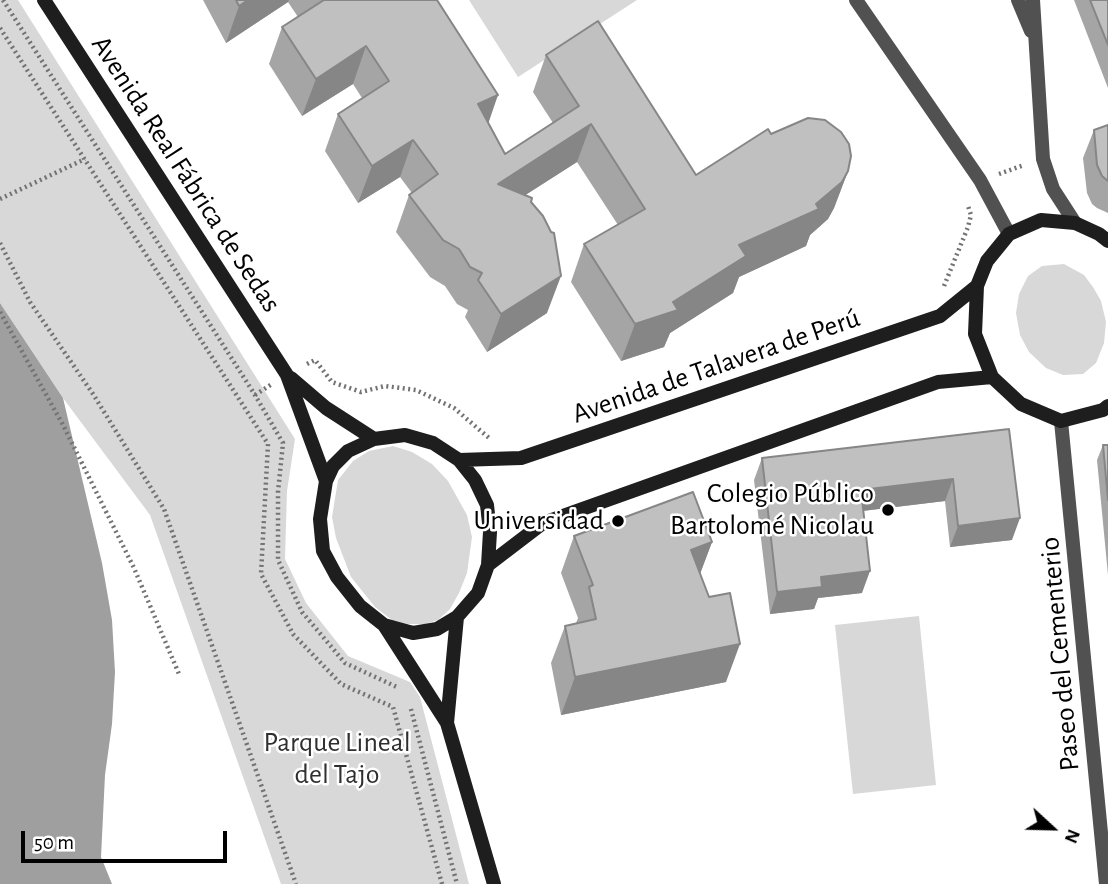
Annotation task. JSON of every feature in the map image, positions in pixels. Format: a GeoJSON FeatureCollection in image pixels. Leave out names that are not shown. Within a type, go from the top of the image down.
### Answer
{"type":"FeatureCollection","features":[{"type":"Feature","properties":{"kind":"street","name":"Avenida Real Fábrica de Sedas"},"geometry":{"type":"LineString","coordinates":[[44,0],[287,375],[326,481]]}},
{"type":"Feature","properties":{"kind":"street"},"geometry":{"type":"LineString","coordinates":[[856,0],[980,180],[1009,234]]}},
{"type":"Feature","properties":{"kind":"street"},"geometry":{"type":"LineString","coordinates":[[1018,0],[1035,40]]}},
{"type":"Feature","properties":{"kind":"street"},"geometry":{"type":"LineString","coordinates":[[1033,0],[1042,159],[1054,189],[1075,223]]}},
{"type":"Feature","properties":{"kind":"street"},"geometry":{"type":"LineString","coordinates":[[1108,241],[1075,223],[1041,220],[1009,234],[987,261],[977,286],[975,334],[992,377],[1021,404],[1061,421],[1103,410],[1108,406]]}},
{"type":"Feature","properties":{"kind":"street","name":"Avenida de Talavera de Perú"},"geometry":{"type":"LineString","coordinates":[[459,460],[521,458],[534,454],[940,316],[977,286]]}},
{"type":"Feature","properties":{"kind":"street","name":"Avenida Real Fábrica de Sedas"},"geometry":{"type":"LineString","coordinates":[[287,375],[326,408],[374,439]]}},
{"type":"Feature","properties":{"kind":"street"},"geometry":{"type":"LineString","coordinates":[[488,565],[543,523],[938,382],[992,377]]}},
{"type":"Feature","properties":{"kind":"street","name":"Paseo del Cementerio"},"geometry":{"type":"LineString","coordinates":[[1061,421],[1102,779],[1106,884]]}},
{"type":"Feature","properties":{"kind":"street","name":"Avenida Real Fábrica de Sedas"},"geometry":{"type":"LineString","coordinates":[[384,625],[413,633],[437,629],[457,617],[478,593],[488,565],[491,532],[487,505],[475,480],[459,460],[433,443],[405,435],[374,439],[348,451],[333,466],[326,481],[320,519],[323,551],[337,577],[360,606],[384,625],[447,723],[494,884]]}},
{"type":"Feature","properties":{"kind":"street","name":"Avenida Real Fábrica de Sedas"},"geometry":{"type":"LineString","coordinates":[[447,723],[457,617]]}},
{"type":"Feature","properties":{"kind":"path"},"geometry":{"type":"LineString","coordinates":[[3,0],[283,443],[278,492],[278,560],[302,612],[345,663],[407,691]]}},
{"type":"Feature","properties":{"kind":"path"},"geometry":{"type":"LineString","coordinates":[[0,28],[268,444],[261,574],[293,634],[341,684],[393,706],[442,884]]}},
{"type":"Feature","properties":{"kind":"path"},"geometry":{"type":"LineString","coordinates":[[0,199],[85,159]]}},
{"type":"Feature","properties":{"kind":"path"},"geometry":{"type":"LineString","coordinates":[[937,291],[944,286],[968,227],[971,215],[967,201],[971,189],[980,180],[1042,159]]}},
{"type":"Feature","properties":{"kind":"path"},"geometry":{"type":"LineString","coordinates":[[0,243],[30,302],[93,394],[164,509],[296,884]]}},
{"type":"Feature","properties":{"kind":"path"},"geometry":{"type":"LineString","coordinates":[[0,312],[63,425],[128,556],[179,674]]}},
{"type":"Feature","properties":{"kind":"path"},"geometry":{"type":"LineString","coordinates":[[255,395],[315,360],[332,382],[361,392],[385,386],[416,390],[454,408],[490,439],[500,440]]}},
{"type":"Feature","properties":{"kind":"path"},"geometry":{"type":"LineString","coordinates":[[410,704],[457,884]]}},
{"type":"Feature","properties":{"kind":"green space","name":"Parque Lineal del Tajo"},"geometry":{"type":"Polygon","coordinates":[[[0,0],[18,0],[295,439],[287,491],[285,559],[306,603],[348,656],[410,682],[420,697],[469,884],[281,884],[150,515],[63,398],[0,303],[0,0]]]}},
{"type":"Feature","properties":{"kind":"green space"},"geometry":{"type":"Polygon","coordinates":[[[469,0],[637,0],[518,77],[469,0]]]}},
{"type":"Feature","properties":{"kind":"green space"},"geometry":{"type":"Polygon","coordinates":[[[1064,264],[1084,275],[1093,287],[1101,301],[1106,322],[1104,343],[1096,363],[1083,374],[1063,375],[1046,368],[1029,352],[1020,335],[1016,313],[1019,294],[1028,276],[1042,266],[1064,264]]]}},
{"type":"Feature","properties":{"kind":"green space"},"geometry":{"type":"Polygon","coordinates":[[[393,446],[412,452],[432,464],[448,481],[467,515],[472,537],[467,573],[459,593],[450,609],[438,620],[425,624],[407,624],[392,620],[375,607],[351,577],[336,538],[332,517],[338,480],[353,461],[369,451],[393,446]]]}},
{"type":"Feature","properties":{"kind":"green space"},"geometry":{"type":"Polygon","coordinates":[[[919,616],[936,785],[853,794],[835,625],[919,616]]]}},
{"type":"Feature","properties":{"kind":"shaded area"},"geometry":{"type":"Polygon","coordinates":[[[0,303],[63,398],[102,563],[112,620],[115,672],[105,775],[101,857],[112,884],[0,884],[0,303]]]}},
{"type":"Feature","properties":{"kind":"building"},"geometry":{"type":"Polygon","coordinates":[[[236,0],[248,0],[239,6],[236,0]]]}},
{"type":"Feature","properties":{"kind":"building"},"geometry":{"type":"Polygon","coordinates":[[[324,0],[437,0],[498,95],[478,104],[505,154],[579,106],[546,55],[598,21],[696,175],[768,129],[771,134],[808,118],[825,120],[841,132],[849,144],[851,156],[848,171],[842,182],[816,204],[819,209],[739,245],[746,256],[673,302],[678,310],[635,324],[584,244],[645,209],[591,124],[498,184],[532,198],[531,202],[554,233],[561,276],[501,314],[478,280],[482,273],[470,267],[459,249],[443,240],[409,195],[438,174],[413,140],[372,166],[338,114],[389,81],[366,46],[316,79],[282,27],[324,0]]]}},
{"type":"Feature","properties":{"kind":"building"},"geometry":{"type":"Polygon","coordinates":[[[1090,0],[1108,0],[1108,45],[1090,0]]]}},
{"type":"Feature","properties":{"kind":"building"},"geometry":{"type":"Polygon","coordinates":[[[1108,125],[1108,181],[1102,176],[1097,165],[1094,130],[1108,125]]]}},
{"type":"Feature","properties":{"kind":"building"},"geometry":{"type":"Polygon","coordinates":[[[1009,429],[1020,518],[958,526],[953,479],[861,490],[870,571],[821,577],[822,587],[777,592],[762,458],[1009,429]]]}},
{"type":"Feature","properties":{"kind":"building"},"geometry":{"type":"Polygon","coordinates":[[[1103,445],[1108,445],[1108,500],[1103,445]]]}},
{"type":"Feature","properties":{"kind":"building"},"geometry":{"type":"Polygon","coordinates":[[[693,492],[712,542],[691,550],[709,597],[730,593],[740,644],[575,677],[565,626],[596,619],[589,587],[593,585],[574,536],[693,492]]]}},
{"type":"Feature","properties":{"kind":"place","name":"Colegio Público Bartolomé Nicolau"},"geometry":{"type":"Point","coordinates":[888,510]}},
{"type":"Feature","properties":{"kind":"place","name":"Universidad"},"geometry":{"type":"Point","coordinates":[618,521]}}]}
